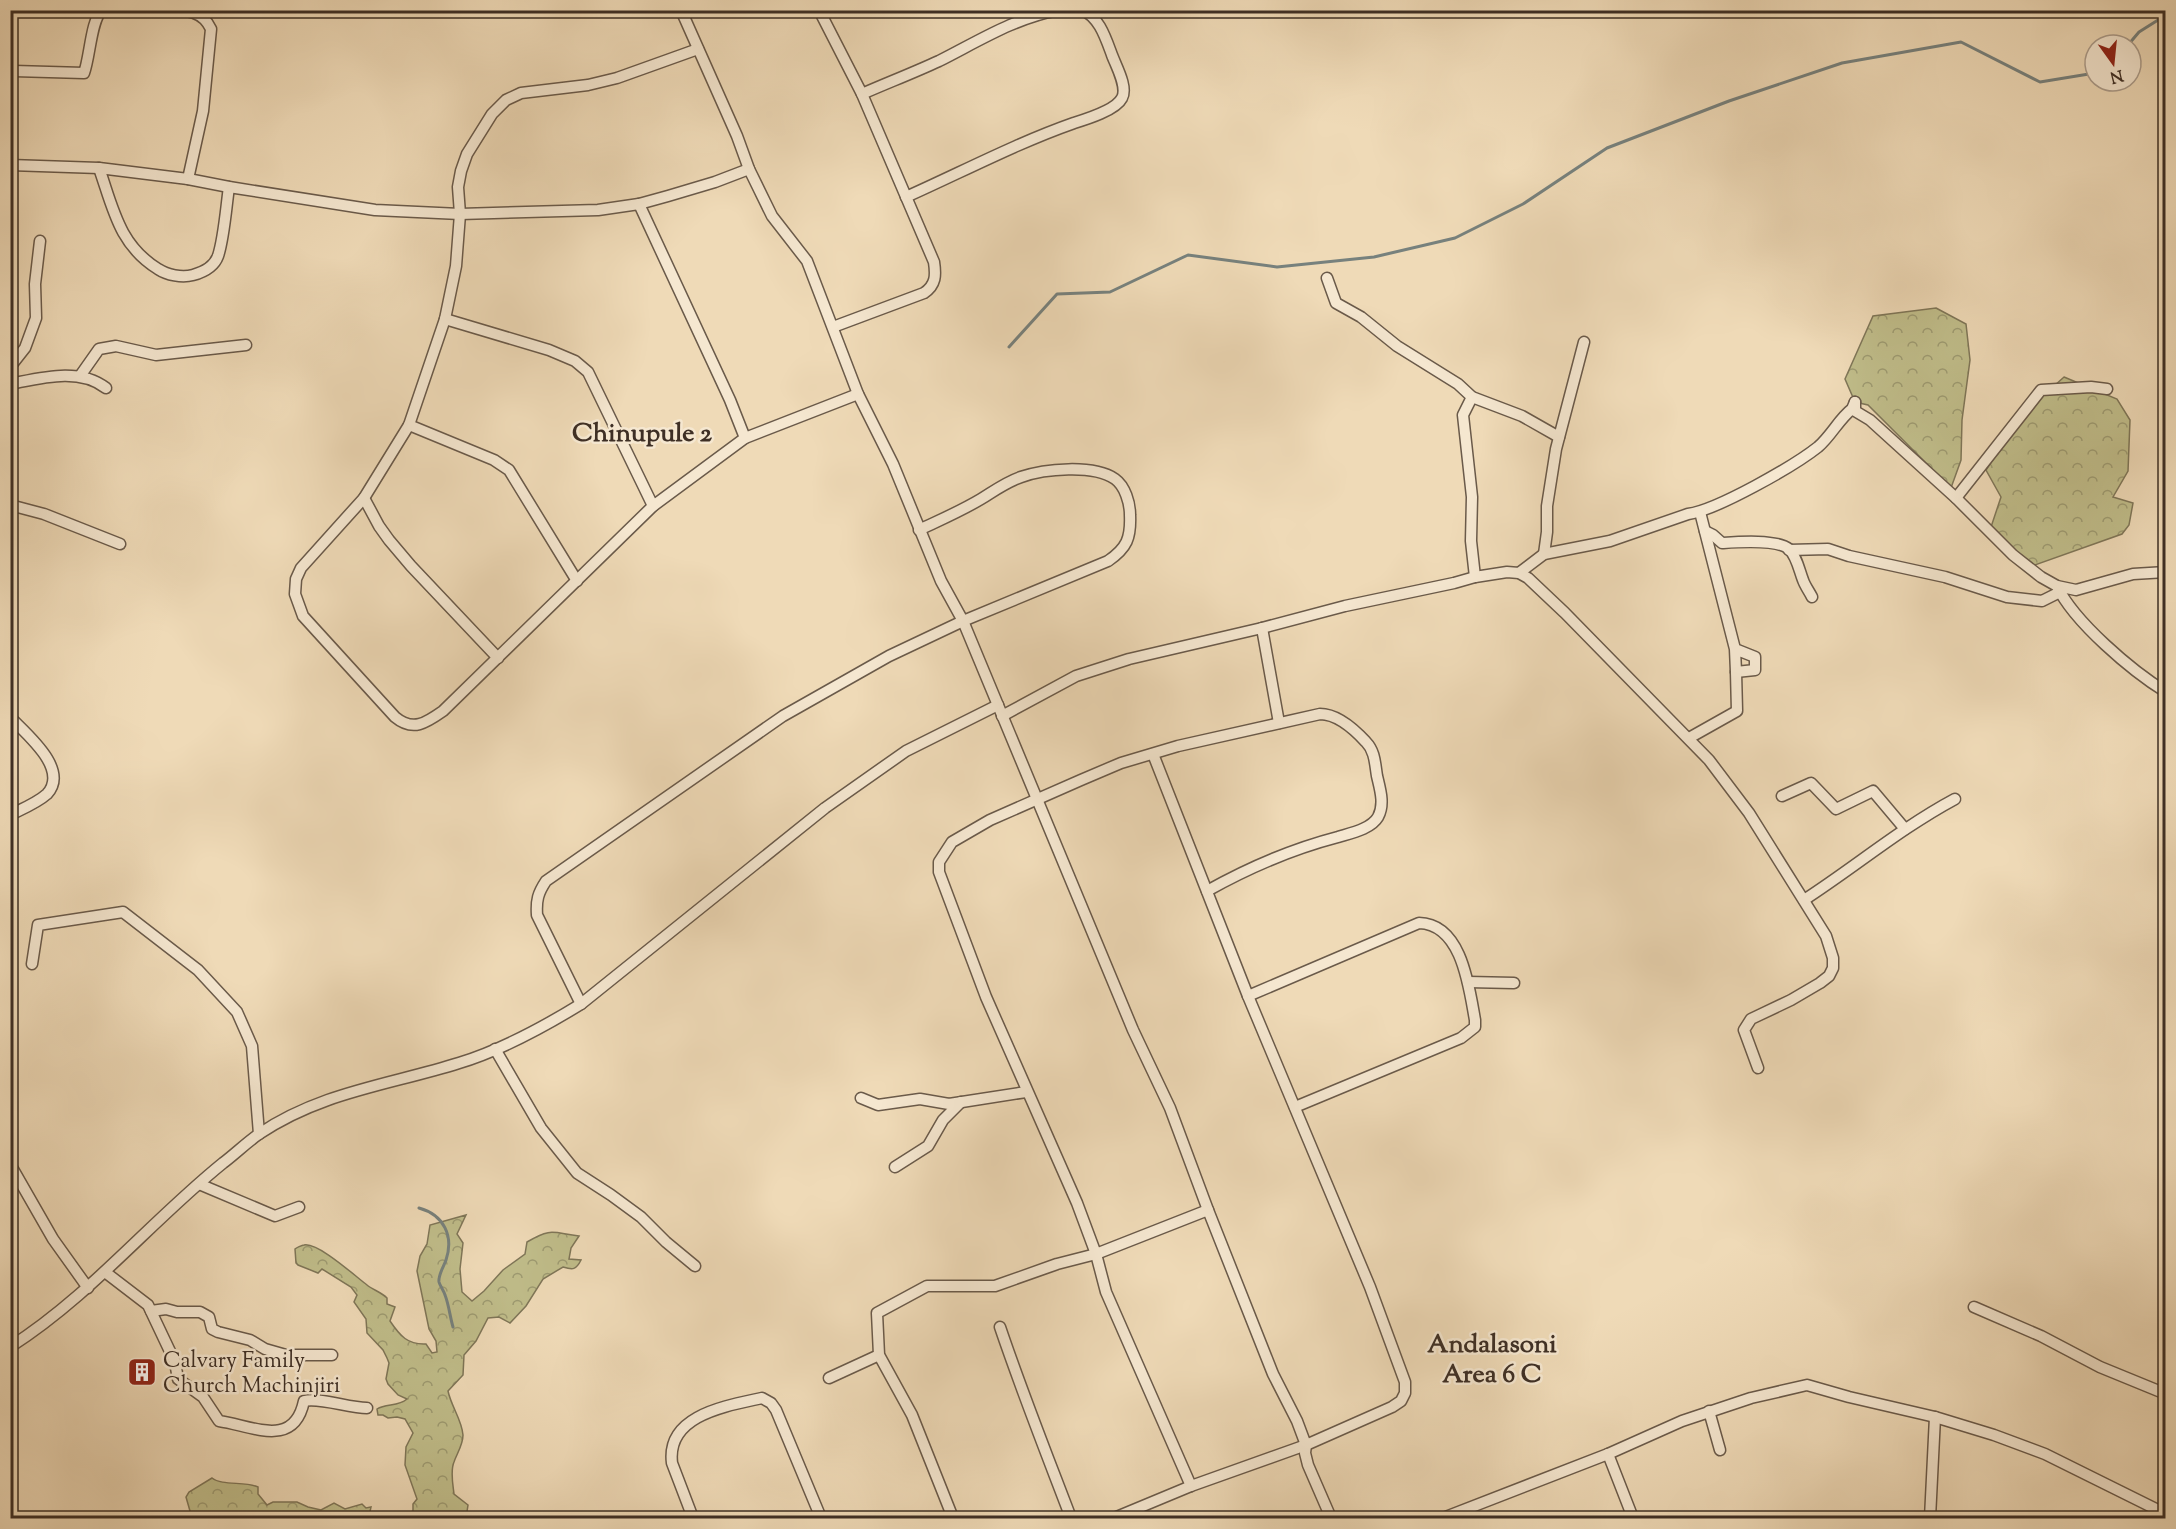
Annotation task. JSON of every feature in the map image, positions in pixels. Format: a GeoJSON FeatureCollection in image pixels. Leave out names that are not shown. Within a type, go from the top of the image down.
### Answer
{"type":"FeatureCollection","features":[{"type":"Feature","properties":{"kind":"street"},"geometry":{"type":"LineString","coordinates":[[14,71],[84,73],[89,60],[96,16],[102,10]]}},
{"type":"Feature","properties":{"kind":"street"},"geometry":{"type":"LineString","coordinates":[[159,10],[198,13],[207,20],[211,29],[203,111],[188,178]]}},
{"type":"Feature","properties":{"kind":"street"},"geometry":{"type":"LineString","coordinates":[[681,10],[737,136],[749,169],[775,222],[807,261],[858,394],[893,464],[941,581],[963,621],[1133,1030],[1170,1108],[1273,1374],[1297,1421],[1306,1445],[1305,1454],[1308,1465],[1331,1518]]}},
{"type":"Feature","properties":{"kind":"street"},"geometry":{"type":"LineString","coordinates":[[819,10],[862,94],[934,262],[935,280],[930,288],[833,327]]}},
{"type":"Feature","properties":{"kind":"street"},"geometry":{"type":"LineString","coordinates":[[862,94],[1036,14],[1059,10]]}},
{"type":"Feature","properties":{"kind":"street"},"geometry":{"type":"LineString","coordinates":[[906,197],[1057,129],[1095,116],[1119,102],[1124,96],[1124,87],[1111,51],[1095,19],[1082,10]]}},
{"type":"Feature","properties":{"kind":"street"},"geometry":{"type":"LineString","coordinates":[[698,49],[618,78],[588,85],[521,93],[506,100],[492,114],[466,154],[458,186],[460,214],[456,266],[445,319],[409,424],[364,498],[301,568],[296,579],[295,594],[303,616],[395,717],[411,726],[422,723],[443,711],[654,506],[745,438],[858,394]]}},
{"type":"Feature","properties":{"kind":"street"},"geometry":{"type":"LineString","coordinates":[[10,165],[99,168],[188,178],[229,188],[375,210],[460,214],[598,210],[639,204],[715,182],[749,169]]}},
{"type":"Feature","properties":{"kind":"street"},"geometry":{"type":"LineString","coordinates":[[99,168],[122,233],[131,248],[163,272],[182,276],[201,273],[210,268],[218,257],[229,188]]}},
{"type":"Feature","properties":{"kind":"street"},"geometry":{"type":"LineString","coordinates":[[639,204],[730,400],[745,438]]}},
{"type":"Feature","properties":{"kind":"street"},"geometry":{"type":"LineString","coordinates":[[10,367],[25,348],[36,318],[35,284],[40,241]]}},
{"type":"Feature","properties":{"kind":"street"},"geometry":{"type":"LineString","coordinates":[[1327,278],[1336,303],[1361,317],[1397,346],[1458,384],[1472,397],[1522,416],[1559,437]]}},
{"type":"Feature","properties":{"kind":"street"},"geometry":{"type":"LineString","coordinates":[[445,319],[549,350],[575,361],[588,372],[654,506]]}},
{"type":"Feature","properties":{"kind":"street"},"geometry":{"type":"LineString","coordinates":[[1544,554],[1547,506],[1559,437],[1584,342]]}},
{"type":"Feature","properties":{"kind":"street"},"geometry":{"type":"LineString","coordinates":[[80,376],[99,349],[116,346],[156,355],[246,345]]}},
{"type":"Feature","properties":{"kind":"street"},"geometry":{"type":"LineString","coordinates":[[10,384],[42,378],[80,376],[96,380],[106,388]]}},
{"type":"Feature","properties":{"kind":"street"},"geometry":{"type":"LineString","coordinates":[[1956,498],[2041,390],[2091,387],[2107,389]]}},
{"type":"Feature","properties":{"kind":"street"},"geometry":{"type":"LineString","coordinates":[[1472,397],[1463,415],[1472,497],[1471,541],[1475,577]]}},
{"type":"Feature","properties":{"kind":"street"},"geometry":{"type":"LineString","coordinates":[[1519,573],[1544,554],[1610,541],[1700,512],[1775,473],[1819,446],[1852,409],[1855,402],[1855,411],[1870,420],[1956,498],[2013,555],[2058,589],[2091,631],[2151,683],[2166,692]]}},
{"type":"Feature","properties":{"kind":"street"},"geometry":{"type":"LineString","coordinates":[[409,424],[494,460],[509,470],[577,581]]}},
{"type":"Feature","properties":{"kind":"street"},"geometry":{"type":"LineString","coordinates":[[581,1004],[537,915],[536,901],[546,881],[783,716],[889,656],[963,621],[1108,561],[1119,554],[1131,532],[1130,507],[1123,487],[1114,478],[1096,472],[1062,470],[1042,472],[1007,482],[979,500],[919,530]]}},
{"type":"Feature","properties":{"kind":"street"},"geometry":{"type":"LineString","coordinates":[[364,498],[379,526],[397,549],[498,658]]}},
{"type":"Feature","properties":{"kind":"street"},"geometry":{"type":"LineString","coordinates":[[10,505],[44,514],[120,544]]}},
{"type":"Feature","properties":{"kind":"street"},"geometry":{"type":"LineString","coordinates":[[1689,738],[1737,711],[1735,649],[1700,512]]}},
{"type":"Feature","properties":{"kind":"street"},"geometry":{"type":"LineString","coordinates":[[1705,531],[1722,543],[1763,542],[1778,544],[1789,550],[1798,564],[1812,597]]}},
{"type":"Feature","properties":{"kind":"street"},"geometry":{"type":"LineString","coordinates":[[1789,550],[1828,549],[1945,577],[2007,597],[2042,601],[2058,589],[2076,590],[2133,574],[2163,571]]}},
{"type":"Feature","properties":{"kind":"street"},"geometry":{"type":"LineString","coordinates":[[10,1347],[31,1334],[88,1288],[169,1209],[259,1134],[331,1098],[460,1063],[539,1030],[581,1004],[825,808],[906,752],[1076,676],[1130,658],[1475,577],[1507,572],[1519,573],[1565,613],[1709,760],[1749,813],[1804,900],[1831,948],[1833,968],[1829,976],[1820,984],[1751,1019],[1744,1030],[1758,1068]]}},
{"type":"Feature","properties":{"kind":"street"},"geometry":{"type":"LineString","coordinates":[[1262,628],[1280,723]]}},
{"type":"Feature","properties":{"kind":"street"},"geometry":{"type":"LineString","coordinates":[[1735,649],[1755,657],[1755,670],[1736,672]]}},
{"type":"Feature","properties":{"kind":"street"},"geometry":{"type":"LineString","coordinates":[[1191,1486],[1106,1292],[1096,1254],[1077,1203],[986,997],[939,872],[939,862],[952,842],[990,820],[1121,763],[1178,746],[1312,715],[1328,714],[1334,716],[1365,740],[1374,755],[1382,797],[1378,816],[1369,826],[1268,861],[1238,873],[1206,891]]}},
{"type":"Feature","properties":{"kind":"street"},"geometry":{"type":"LineString","coordinates":[[10,717],[46,755],[52,768],[53,779],[48,792],[10,815]]}},
{"type":"Feature","properties":{"kind":"street"},"geometry":{"type":"LineString","coordinates":[[1114,1518],[1191,1486],[1306,1445],[1392,1407],[1401,1401],[1405,1393],[1405,1382],[1370,1287],[1248,996],[1153,754]]}},
{"type":"Feature","properties":{"kind":"street"},"geometry":{"type":"LineString","coordinates":[[1782,796],[1811,783],[1836,809],[1873,791],[1905,829]]}},
{"type":"Feature","properties":{"kind":"street"},"geometry":{"type":"LineString","coordinates":[[1804,900],[1843,875],[1905,829],[1955,800]]}},
{"type":"Feature","properties":{"kind":"street"},"geometry":{"type":"LineString","coordinates":[[32,964],[38,925],[123,912],[198,970],[237,1012],[252,1046],[259,1134]]}},
{"type":"Feature","properties":{"kind":"street"},"geometry":{"type":"LineString","coordinates":[[1248,996],[1419,923],[1430,924],[1440,929],[1450,939],[1464,965],[1475,1020],[1475,1027],[1470,1032],[1440,1048],[1295,1107]]}},
{"type":"Feature","properties":{"kind":"street"},"geometry":{"type":"LineString","coordinates":[[1468,981],[1514,983]]}},
{"type":"Feature","properties":{"kind":"street"},"geometry":{"type":"LineString","coordinates":[[495,1050],[541,1128],[577,1173],[641,1217],[695,1266]]}},
{"type":"Feature","properties":{"kind":"street"},"geometry":{"type":"LineString","coordinates":[[861,1098],[878,1105],[920,1099],[949,1104],[1026,1092]]}},
{"type":"Feature","properties":{"kind":"street"},"geometry":{"type":"LineString","coordinates":[[895,1167],[928,1146],[943,1120],[961,1102]]}},
{"type":"Feature","properties":{"kind":"street"},"geometry":{"type":"LineString","coordinates":[[10,1164],[53,1239],[88,1288]]}},
{"type":"Feature","properties":{"kind":"street"},"geometry":{"type":"LineString","coordinates":[[198,1184],[275,1216],[299,1207]]}},
{"type":"Feature","properties":{"kind":"street"},"geometry":{"type":"LineString","coordinates":[[953,1518],[912,1415],[879,1355],[877,1313],[927,1286],[994,1286],[1057,1264],[1096,1254],[1208,1209]]}},
{"type":"Feature","properties":{"kind":"street"},"geometry":{"type":"LineString","coordinates":[[105,1272],[148,1305],[175,1362],[178,1379],[203,1397],[219,1421],[274,1431],[287,1429],[293,1425],[302,1414],[304,1401],[367,1408]]}},
{"type":"Feature","properties":{"kind":"street"},"geometry":{"type":"LineString","coordinates":[[1974,1307],[2166,1394]]}},
{"type":"Feature","properties":{"kind":"street"},"geometry":{"type":"LineString","coordinates":[[151,1311],[166,1309],[177,1312],[200,1312],[209,1317],[212,1329],[241,1337],[265,1349],[286,1355],[332,1355]]}},
{"type":"Feature","properties":{"kind":"street"},"geometry":{"type":"LineString","coordinates":[[1000,1327],[1027,1406],[1071,1518]]}},
{"type":"Feature","properties":{"kind":"street"},"geometry":{"type":"LineString","coordinates":[[829,1378],[879,1355]]}},
{"type":"Feature","properties":{"kind":"street"},"geometry":{"type":"LineString","coordinates":[[1443,1518],[1608,1454],[1709,1411],[1787,1388],[1807,1385],[1935,1417],[1994,1435],[2045,1454],[2166,1514]]}},
{"type":"Feature","properties":{"kind":"street"},"geometry":{"type":"LineString","coordinates":[[693,1518],[674,1470],[671,1454],[675,1438],[690,1421],[715,1410],[762,1398],[771,1403],[776,1410],[821,1518]]}},
{"type":"Feature","properties":{"kind":"street"},"geometry":{"type":"LineString","coordinates":[[1709,1411],[1720,1450]]}},
{"type":"Feature","properties":{"kind":"street"},"geometry":{"type":"LineString","coordinates":[[1930,1518],[1935,1417]]}},
{"type":"Feature","properties":{"kind":"street"},"geometry":{"type":"LineString","coordinates":[[1608,1454],[1632,1518]]}},
{"type":"Feature","properties":{"kind":"green space"},"geometry":{"type":"Polygon","coordinates":[[[1936,308],[1966,324],[1970,360],[1962,420],[1961,460],[1951,488],[1868,405],[1855,402],[1845,379],[1873,316],[1936,308]]]}},
{"type":"Feature","properties":{"kind":"green space"},"geometry":{"type":"Polygon","coordinates":[[[2064,377],[2117,399],[2130,420],[2128,471],[2113,497],[2133,503],[2129,525],[2122,534],[2029,567],[1990,530],[2001,497],[1986,470],[2023,414],[2064,377]]]}},
{"type":"Feature","properties":{"kind":"green space"},"geometry":{"type":"Polygon","coordinates":[[[466,1215],[457,1234],[463,1243],[460,1269],[462,1292],[472,1301],[503,1270],[525,1254],[527,1242],[542,1234],[553,1232],[579,1236],[571,1248],[569,1259],[581,1260],[574,1268],[563,1267],[543,1279],[526,1306],[510,1323],[499,1317],[488,1318],[476,1341],[464,1355],[463,1375],[448,1391],[463,1435],[453,1466],[452,1478],[454,1494],[468,1505],[466,1518],[411,1518],[409,1513],[413,1511],[413,1504],[417,1499],[405,1465],[406,1447],[413,1433],[405,1419],[378,1415],[377,1409],[407,1399],[398,1395],[388,1384],[386,1379],[389,1363],[383,1350],[367,1333],[366,1319],[354,1302],[357,1295],[351,1287],[322,1269],[318,1273],[298,1265],[295,1249],[310,1245],[318,1249],[336,1260],[369,1287],[385,1296],[387,1304],[395,1307],[390,1321],[397,1331],[409,1341],[426,1344],[432,1353],[437,1352],[436,1341],[429,1329],[417,1271],[420,1256],[427,1244],[430,1225],[466,1215]]]}},
{"type":"Feature","properties":{"kind":"green space"},"geometry":{"type":"Polygon","coordinates":[[[212,1478],[222,1482],[258,1487],[258,1494],[267,1505],[273,1502],[297,1502],[321,1510],[334,1503],[345,1509],[362,1504],[366,1508],[371,1507],[369,1516],[371,1518],[192,1518],[186,1497],[189,1492],[212,1478]]]}},
{"type":"Feature","properties":{"kind":"waterway"},"geometry":{"type":"LineString","coordinates":[[2138,33],[2166,15]]}},
{"type":"Feature","properties":{"kind":"waterway"},"geometry":{"type":"LineString","coordinates":[[1009,347],[1057,294],[1110,292],[1188,255],[1277,267],[1374,257],[1455,238],[1523,204],[1607,148],[1729,101],[1842,63],[1961,42],[2040,82],[2083,75]]}},
{"type":"Feature","properties":{"kind":"waterway"},"geometry":{"type":"LineString","coordinates":[[419,1208],[428,1211],[441,1221],[448,1235],[448,1251],[439,1282],[453,1327]]}},
{"type":"Feature","properties":{"kind":"place","name":"Calvary Family Church Machinjiri"},"geometry":{"type":"Point","coordinates":[142,1372]}},
{"type":"Feature","properties":{"kind":"district","name":"Chinupule 2"},"geometry":{"type":"Point","coordinates":[642,432]}},
{"type":"Feature","properties":{"kind":"district","name":"Andalasoni Area 6 C"},"geometry":{"type":"Point","coordinates":[1492,1358]}}]}
